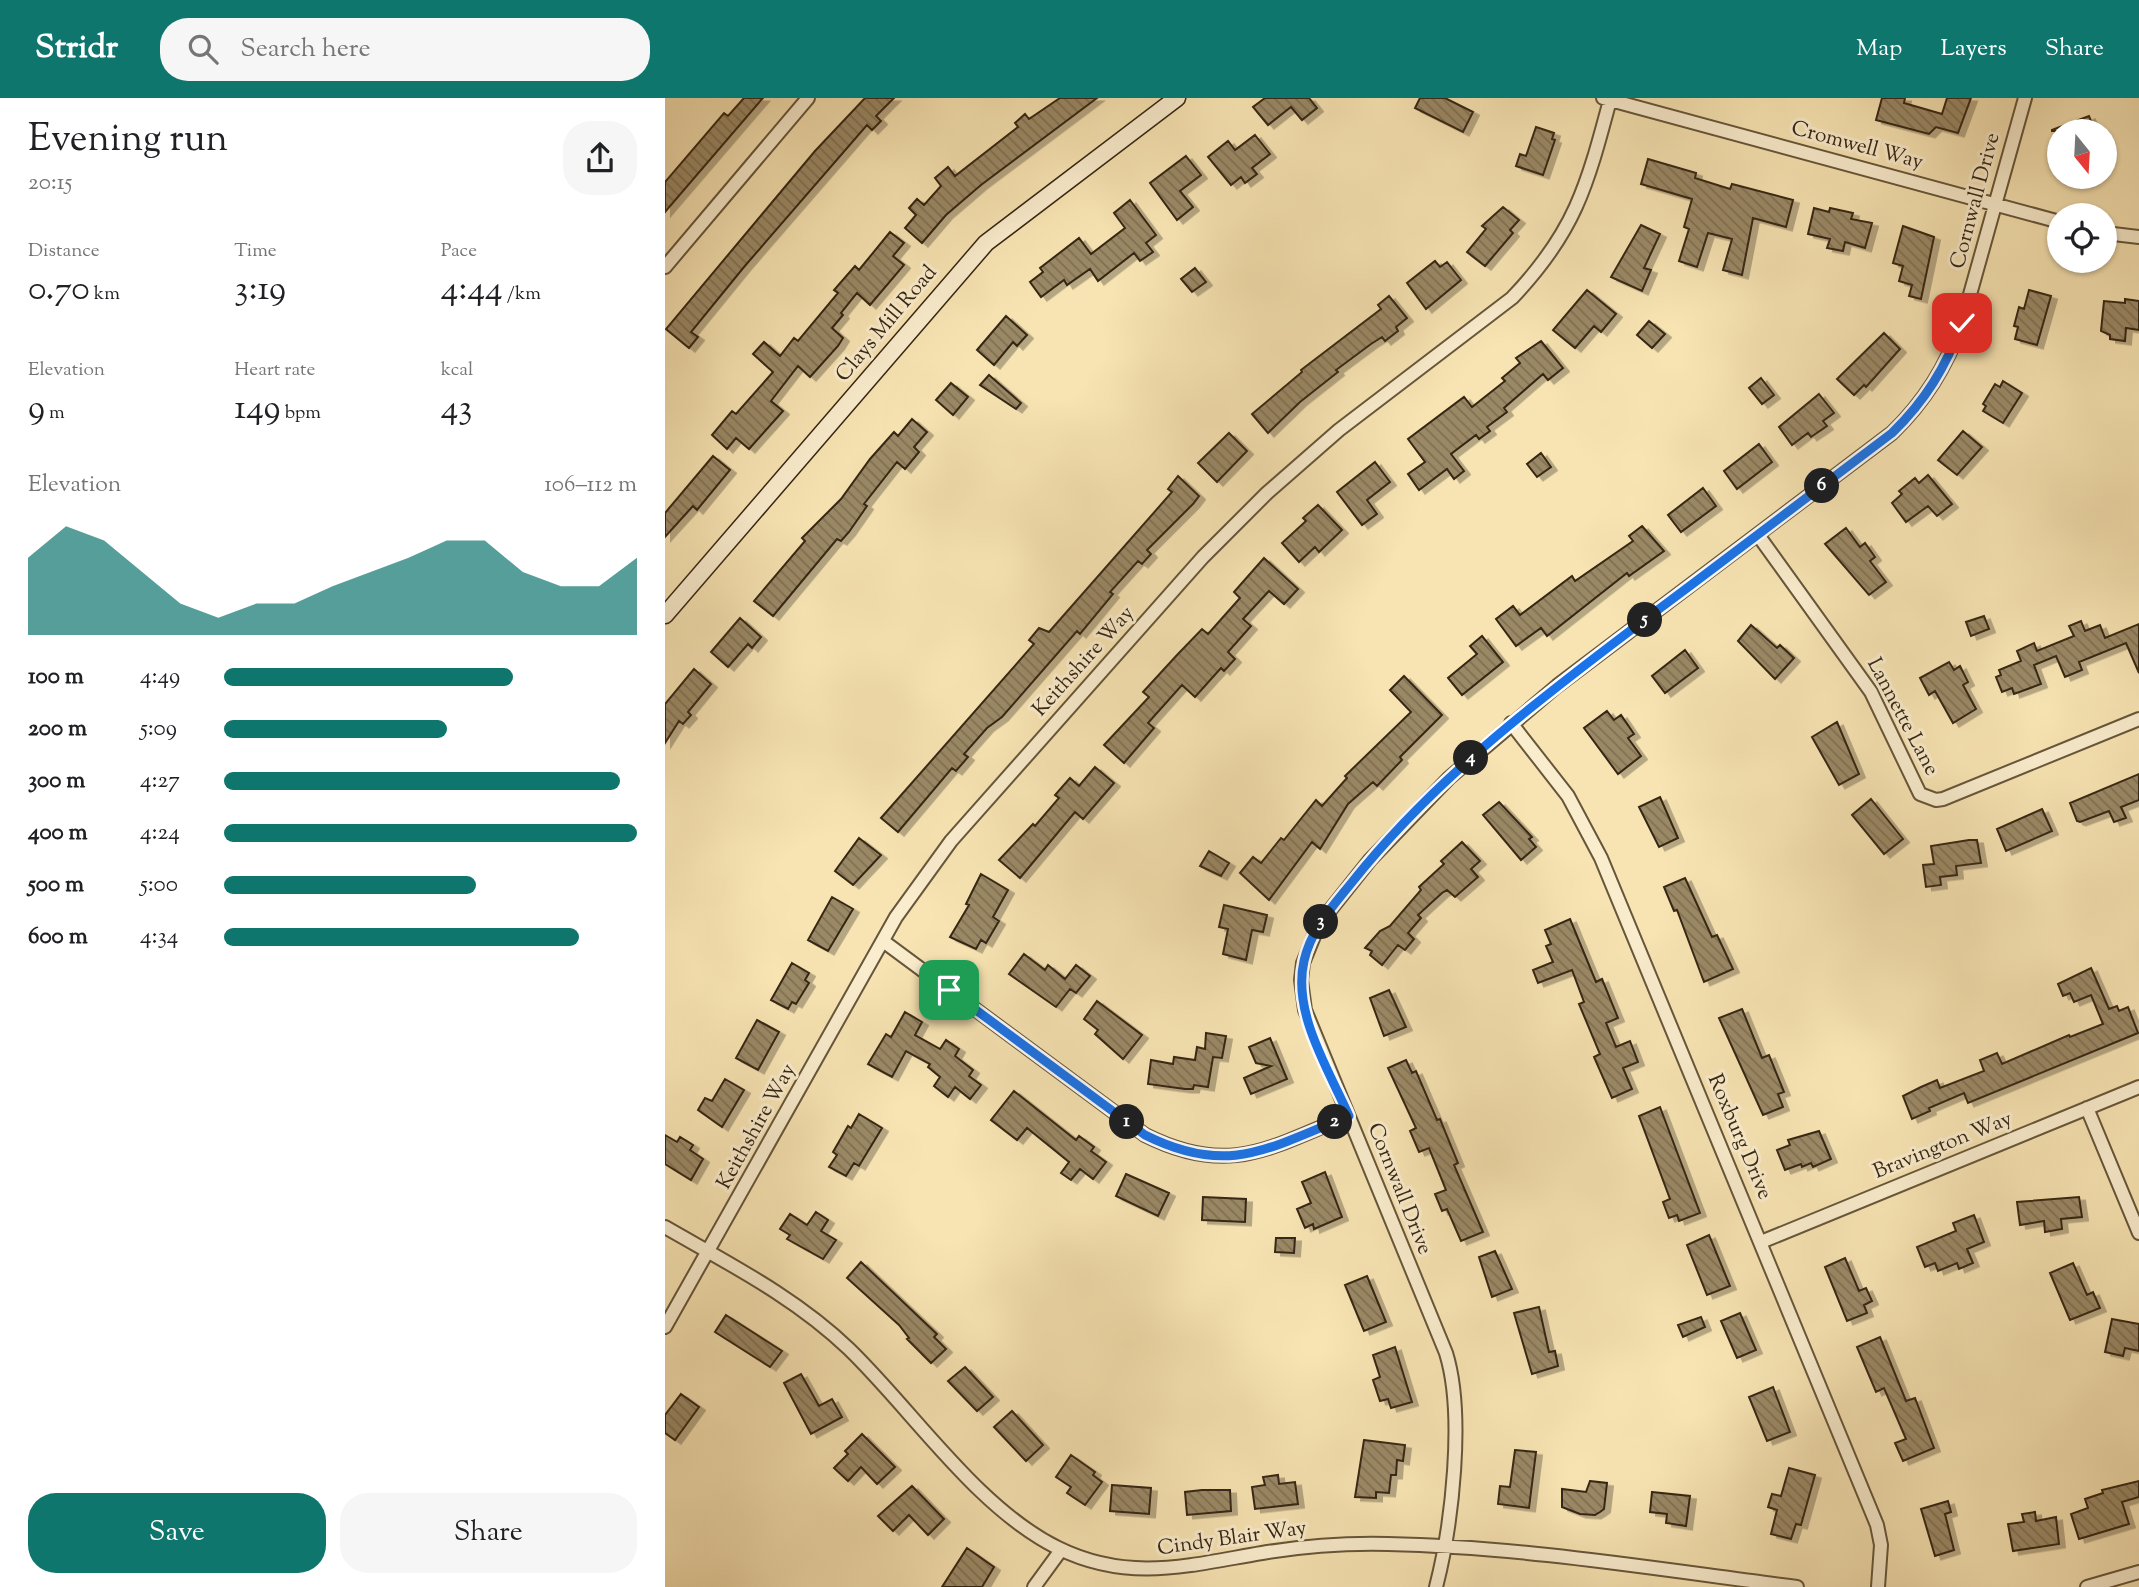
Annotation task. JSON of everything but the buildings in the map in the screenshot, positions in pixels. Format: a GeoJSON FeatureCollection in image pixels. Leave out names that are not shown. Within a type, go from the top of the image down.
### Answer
{"type":"FeatureCollection","features":[{"type":"Feature","properties":{"kind":"main road","name":"Clays Mill Road"},"geometry":{"type":"LineString","coordinates":[[665,615],[986,243],[1177,98]]}},
{"type":"Feature","properties":{"kind":"street"},"geometry":{"type":"LineString","coordinates":[[665,267],[808,98]]}},
{"type":"Feature","properties":{"kind":"street","name":"Cornwall Drive"},"geometry":{"type":"LineString","coordinates":[[1436,1587],[1445,1546],[1456,1424],[1452,1371],[1304,1003],[1301,980],[1308,944],[1319,924],[1406,821],[1511,723],[1892,433],[1925,398],[1952,351],[1962,323],[2025,98]]}},
{"type":"Feature","properties":{"kind":"street","name":"Cromwell Way"},"geometry":{"type":"LineString","coordinates":[[1606,99],[2047,218]]}},
{"type":"Feature","properties":{"kind":"street","name":"Keithshire Way"},"geometry":{"type":"LineString","coordinates":[[665,1326],[883,941],[917,886],[951,841],[1203,557],[1267,493],[1320,446],[1512,298],[1532,278],[1549,257],[1579,205],[1606,99]]}},
{"type":"Feature","properties":{"kind":"street"},"geometry":{"type":"LineString","coordinates":[[2117,234],[2139,237]]}},
{"type":"Feature","properties":{"kind":"street","name":"Lannette Lane"},"geometry":{"type":"LineString","coordinates":[[1758,535],[1858,671],[1891,729],[1920,794],[1928,798],[1943,799],[2139,719]]}},
{"type":"Feature","properties":{"kind":"street","name":"Roxburg Drive"},"geometry":{"type":"LineString","coordinates":[[1511,723],[1568,796],[1601,858],[1877,1525],[1881,1545],[1878,1587]]}},
{"type":"Feature","properties":{"kind":"street"},"geometry":{"type":"LineString","coordinates":[[883,941],[1145,1135],[1171,1148],[1195,1156],[1232,1157],[1270,1148],[1349,1116]]}},
{"type":"Feature","properties":{"kind":"street","name":"Bravington Way"},"geometry":{"type":"LineString","coordinates":[[1761,1242],[2139,1087]]}},
{"type":"Feature","properties":{"kind":"street"},"geometry":{"type":"LineString","coordinates":[[2087,1108],[2139,1233]]}},
{"type":"Feature","properties":{"kind":"street","name":"Cindy Blair Way"},"geometry":{"type":"LineString","coordinates":[[665,1227],[784,1296],[812,1316],[849,1350],[1007,1515],[1061,1550],[1126,1568],[1167,1570],[1274,1551],[1347,1544],[1445,1546],[1797,1587]]}},
{"type":"Feature","properties":{"kind":"street"},"geometry":{"type":"LineString","coordinates":[[1034,1587],[1061,1550]]}},
{"type":"Feature","properties":{"kind":"street"},"geometry":{"type":"LineString","coordinates":[[2087,1587],[2139,1572]]}},
{"type":"Feature","properties":{"kind":"route"},"geometry":{"type":"LineString","coordinates":[[949,990],[1145,1135],[1195,1156],[1216,1158],[1247,1154],[1270,1148],[1349,1116],[1305,1010],[1302,996],[1303,963],[1308,944],[1319,924],[1370,860],[1406,821],[1511,723],[1556,686],[1892,433],[1925,398],[1952,351],[1962,323]]}}]}
